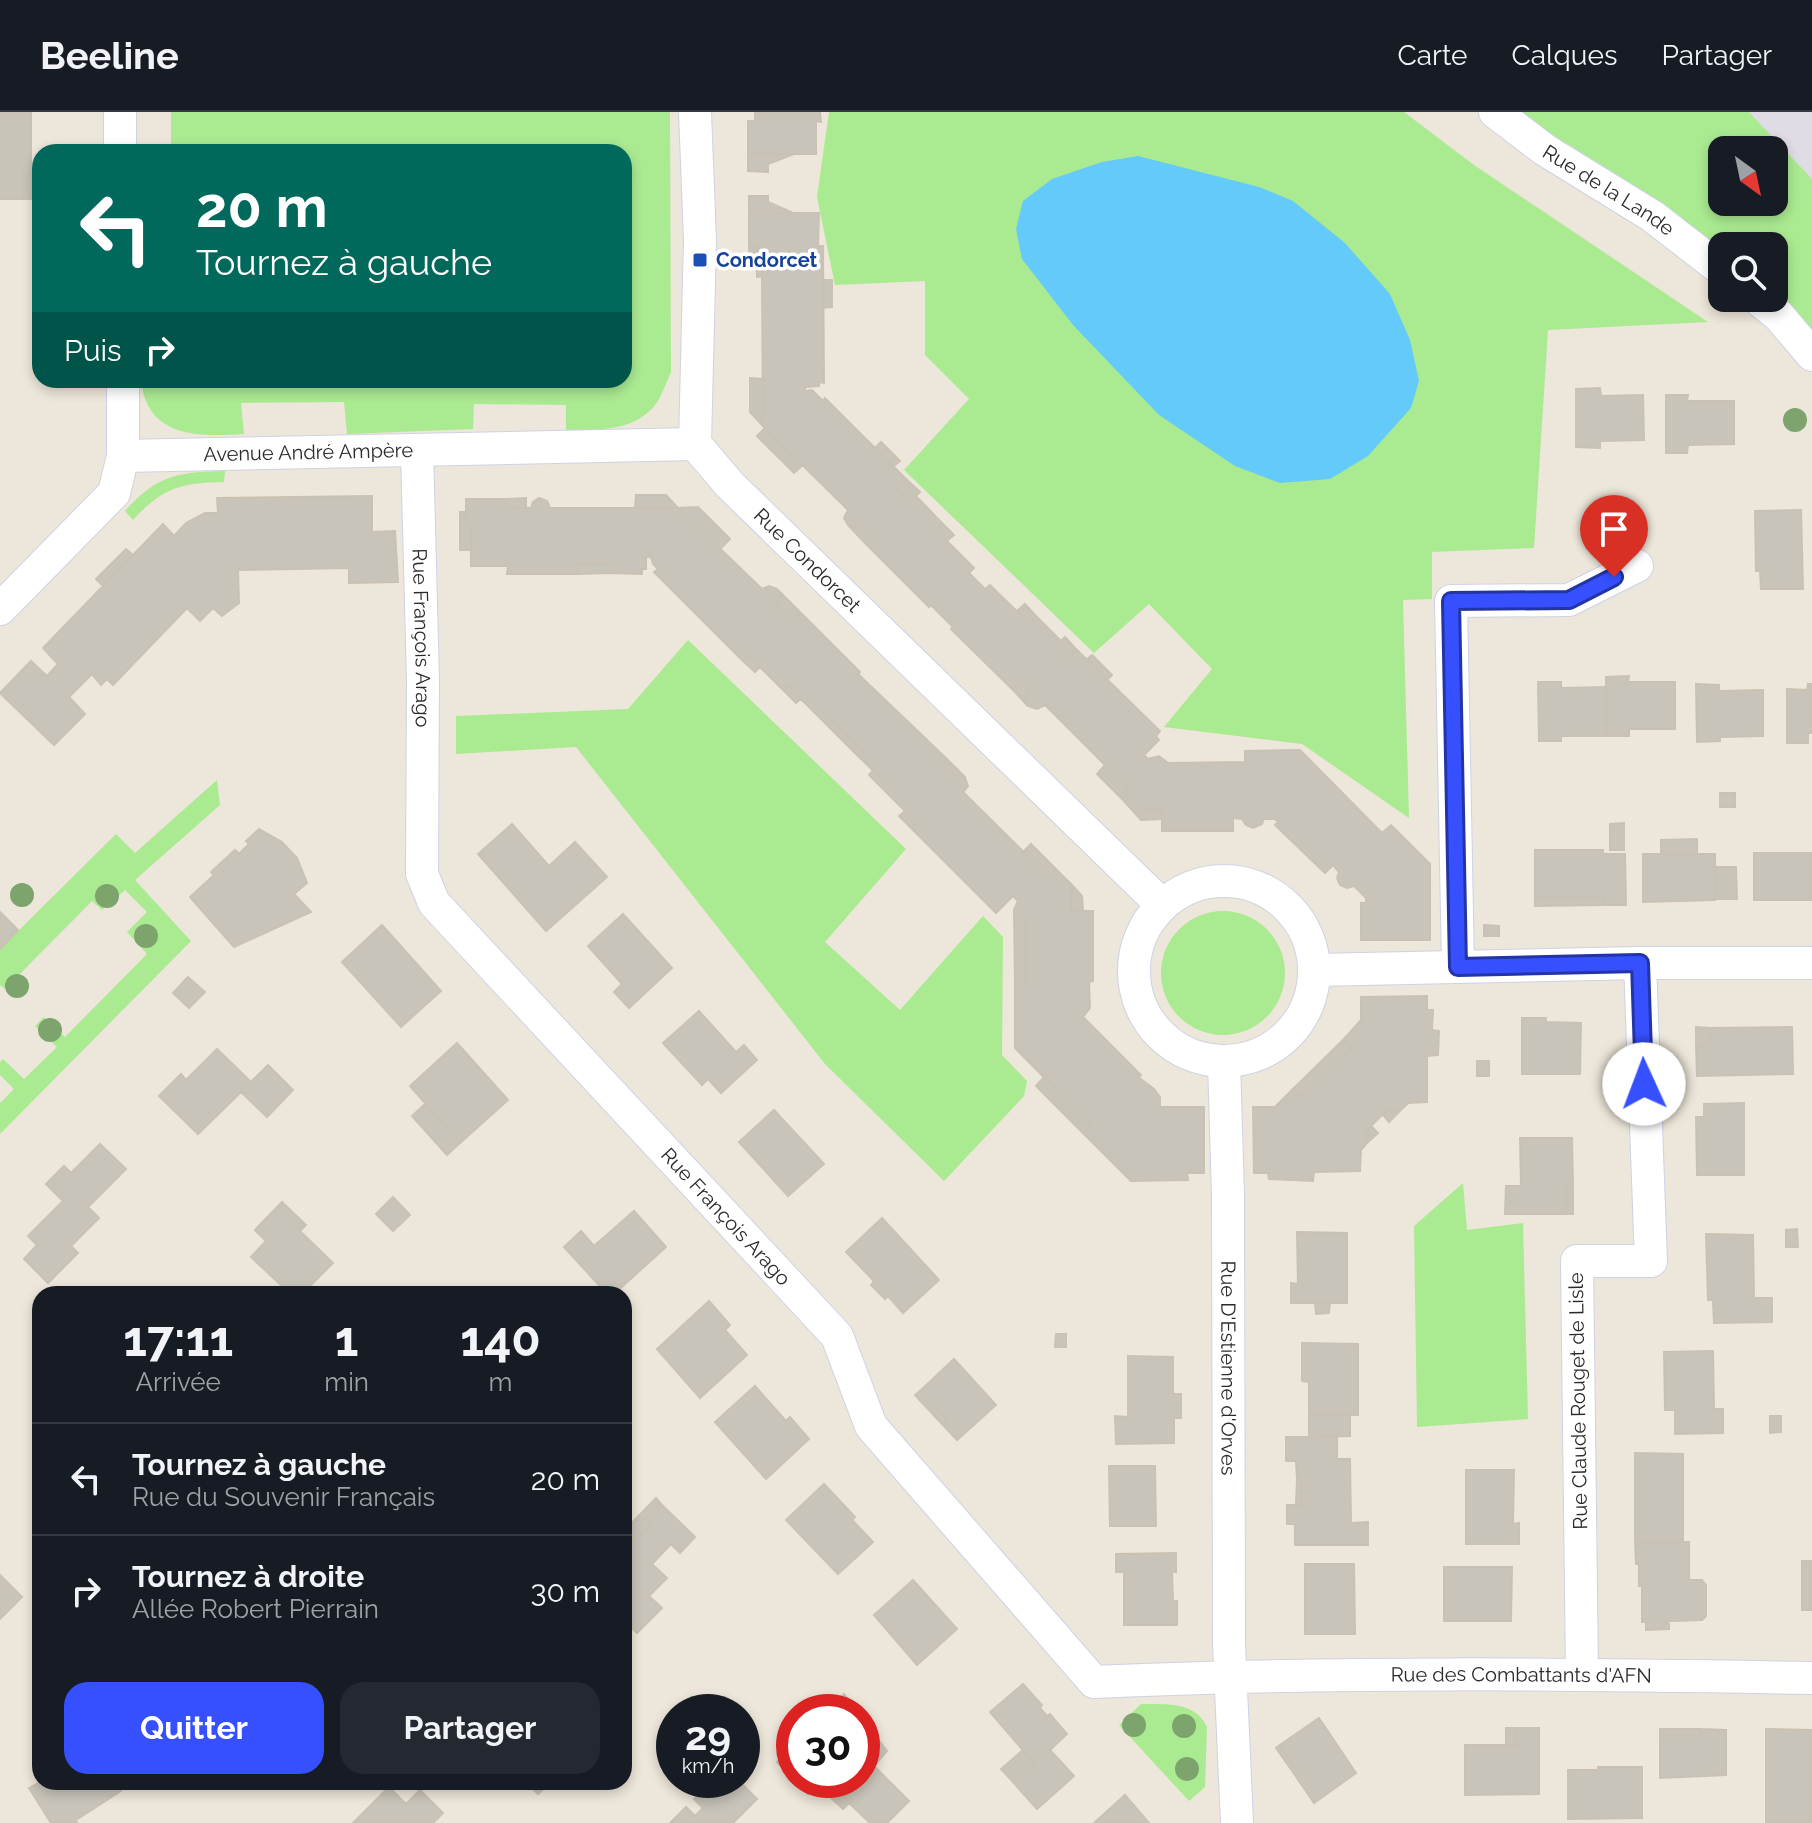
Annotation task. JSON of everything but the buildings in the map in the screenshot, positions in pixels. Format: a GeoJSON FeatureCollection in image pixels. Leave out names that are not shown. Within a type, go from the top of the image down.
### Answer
{"type":"FeatureCollection","features":[{"type":"Feature","properties":{"kind":"street"},"geometry":{"type":"LineString","coordinates":[[120,112],[120,144]]}},
{"type":"Feature","properties":{"kind":"street"},"geometry":{"type":"LineString","coordinates":[[695,112],[700,260],[695,444]]}},
{"type":"Feature","properties":{"kind":"street","name":"Rue de la Lande"},"geometry":{"type":"LineString","coordinates":[[1495,112],[1545,150],[1652,216],[1708,259]]}},
{"type":"Feature","properties":{"kind":"street"},"geometry":{"type":"LineString","coordinates":[[1774,312],[1812,355]]}},
{"type":"Feature","properties":{"kind":"street"},"geometry":{"type":"LineString","coordinates":[[0,609],[114,493],[123,456],[123,388]]}},
{"type":"Feature","properties":{"kind":"street","name":"Avenue André Ampère"},"geometry":{"type":"LineString","coordinates":[[123,456],[695,444]]}},
{"type":"Feature","properties":{"kind":"street","name":"Rue Condorcet"},"geometry":{"type":"LineString","coordinates":[[695,444],[730,485],[1162,905]]}},
{"type":"Feature","properties":{"kind":"street","name":"Rue François Arago"},"geometry":{"type":"LineString","coordinates":[[417,450],[423,680],[422,874],[434,903],[837,1336],[871,1426],[1094,1682],[1232,1675]]}},
{"type":"Feature","properties":{"kind":"street"},"geometry":{"type":"LineString","coordinates":[[1458,967],[1451,601],[1569,600],[1637,566]]}},
{"type":"Feature","properties":{"kind":"street"},"geometry":{"type":"LineString","coordinates":[[1215,880],[1245,882],[1273,894],[1295,914],[1303,927],[1310,941],[1315,970],[1309,1005],[1289,1035],[1259,1055],[1224,1062],[1189,1054],[1159,1035],[1140,1005],[1134,970],[1141,934],[1162,905],[1186,888],[1215,880]]}},
{"type":"Feature","properties":{"kind":"street"},"geometry":{"type":"LineString","coordinates":[[1315,970],[1640,963],[1812,963]]}},
{"type":"Feature","properties":{"kind":"street","name":"Rue Claude Rouget de Lisle"},"geometry":{"type":"LineString","coordinates":[[1582,1674],[1577,1261],[1651,1261],[1640,963]]}},
{"type":"Feature","properties":{"kind":"street","name":"Rue D'Estienne d'Orves"},"geometry":{"type":"LineString","coordinates":[[1224,1062],[1228,1195],[1229,1644],[1232,1675]]}},
{"type":"Feature","properties":{"kind":"street","name":"Rue des Combattants d'AFN"},"geometry":{"type":"LineString","coordinates":[[1232,1675],[1582,1674],[1812,1678]]}},
{"type":"Feature","properties":{"kind":"street"},"geometry":{"type":"LineString","coordinates":[[1232,1675],[1237,1823]]}},
{"type":"Feature","properties":{"kind":"shaded area"},"geometry":{"type":"Polygon","coordinates":[[[1749,112],[1812,112],[1812,179],[1788,153],[1788,136],[1772,136],[1749,112]]]}},
{"type":"Feature","properties":{"kind":"green space"},"geometry":{"type":"Polygon","coordinates":[[[171,112],[670,112],[671,372],[658,401],[639,419],[628,424],[591,430],[566,430],[566,405],[474,404],[473,429],[347,434],[344,402],[241,403],[244,434],[193,434],[164,423],[153,413],[143,388],[632,388],[632,144],[171,144],[171,112]]]}},
{"type":"Feature","properties":{"kind":"green space"},"geometry":{"type":"Polygon","coordinates":[[[829,112],[1404,112],[1474,165],[1708,322],[1548,330],[1534,548],[1432,552],[1432,599],[1403,600],[1409,818],[1302,744],[1164,727],[1212,669],[1149,604],[1094,653],[904,470],[969,399],[925,355],[925,281],[835,285],[817,197],[829,112]]]}},
{"type":"Feature","properties":{"kind":"green space"},"geometry":{"type":"Polygon","coordinates":[[[1516,112],[1749,112],[1772,136],[1708,136],[1708,216],[1788,216],[1788,153],[1812,179],[1812,338],[1787,312],[1788,232],[1708,232],[1708,239],[1668,207],[1516,112]]]}},
{"type":"Feature","properties":{"kind":"green space"},"geometry":{"type":"Polygon","coordinates":[[[225,471],[224,482],[174,489],[154,500],[133,520],[125,511],[148,490],[169,478],[225,471]]]}},
{"type":"Feature","properties":{"kind":"green space"},"geometry":{"type":"Polygon","coordinates":[[[688,640],[906,849],[825,942],[900,1010],[983,916],[1003,937],[1002,1055],[1027,1081],[1024,1096],[944,1181],[825,1064],[576,747],[456,754],[456,716],[628,709],[688,640]]]}},
{"type":"Feature","properties":{"kind":"green space"},"geometry":{"type":"Polygon","coordinates":[[[217,780],[220,805],[135,880],[191,941],[0,1134],[0,1103],[14,1089],[0,1075],[0,1062],[3,1059],[24,1079],[57,1047],[35,1026],[44,1017],[65,1037],[147,954],[127,932],[147,912],[125,890],[102,910],[92,901],[5,989],[0,985],[0,949],[116,834],[135,853],[217,780]]]}},
{"type":"Feature","properties":{"kind":"green space"},"geometry":{"type":"Polygon","coordinates":[[[1223,911],[1247,915],[1267,929],[1281,949],[1285,973],[1281,997],[1267,1017],[1247,1031],[1223,1035],[1199,1031],[1179,1017],[1165,997],[1161,973],[1165,949],[1179,929],[1199,915],[1223,911]]]}},
{"type":"Feature","properties":{"kind":"green space"},"geometry":{"type":"Polygon","coordinates":[[[1463,1183],[1467,1230],[1523,1223],[1528,1419],[1417,1427],[1414,1226],[1463,1183]]]}},
{"type":"Feature","properties":{"kind":"green space"},"geometry":{"type":"Polygon","coordinates":[[[1141,1704],[1169,1704],[1187,1708],[1195,1712],[1207,1727],[1205,1787],[1189,1801],[1119,1725],[1141,1704]]]}},
{"type":"Feature","properties":{"kind":"water"},"geometry":{"type":"Polygon","coordinates":[[[1138,156],[1259,187],[1293,201],[1345,243],[1390,294],[1410,340],[1419,381],[1411,408],[1368,456],[1330,479],[1280,483],[1235,466],[1159,415],[1073,325],[1022,259],[1016,229],[1023,201],[1052,179],[1102,162],[1138,156]]]}},
{"type":"Feature","properties":{"kind":"place","name":"Condorcet"},"geometry":{"type":"Point","coordinates":[700,260]}},
{"type":"Feature","properties":{"kind":"route"},"geometry":{"type":"LineString","coordinates":[[1614,577],[1569,600],[1451,601],[1458,967],[1640,963],[1644,1084]]}}]}
